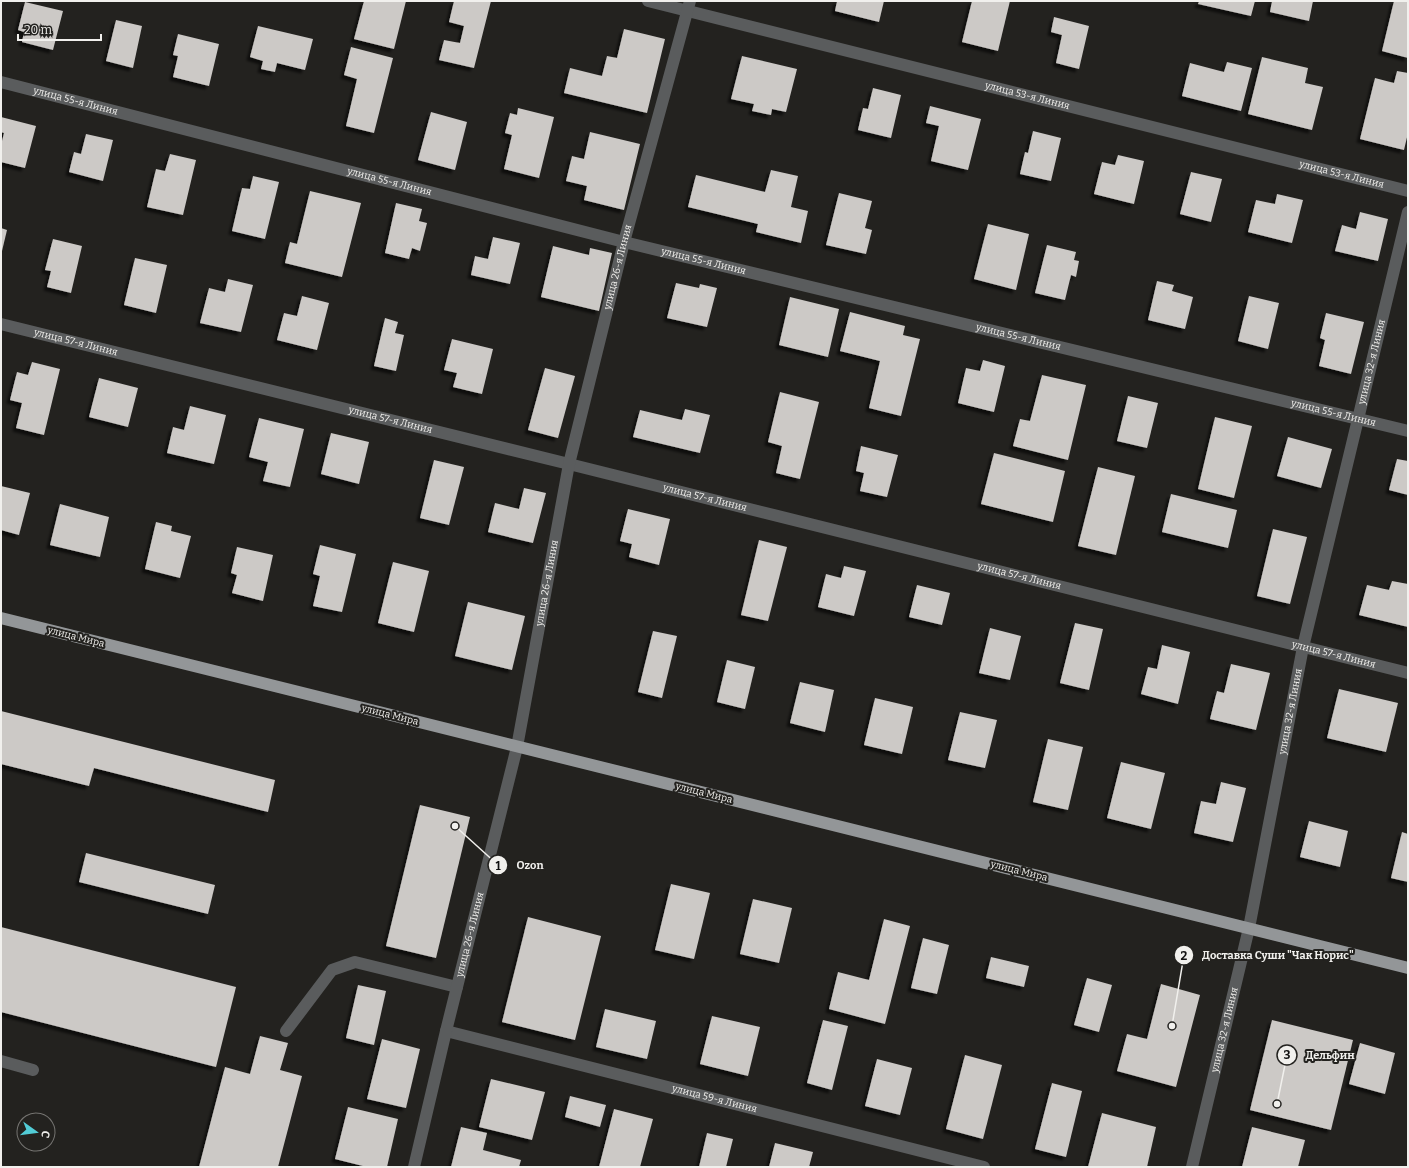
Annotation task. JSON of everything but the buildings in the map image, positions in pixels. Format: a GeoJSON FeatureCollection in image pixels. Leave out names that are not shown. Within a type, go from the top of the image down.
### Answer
{"type":"FeatureCollection","features":[{"type":"Feature","properties":{"kind":"main road","name":"улица Мира"},"geometry":{"type":"LineString","coordinates":[[1,618],[1408,968]]}},
{"type":"Feature","properties":{"kind":"street","name":"улица 53-я Линия"},"geometry":{"type":"LineString","coordinates":[[648,1],[688,6],[1408,191]]}},
{"type":"Feature","properties":{"kind":"street","name":"улица 26-я Линия"},"geometry":{"type":"LineString","coordinates":[[414,1167],[446,1031],[517,747],[569,464],[624,242],[688,6]]}},
{"type":"Feature","properties":{"kind":"street","name":"улица 55-я Линия"},"geometry":{"type":"LineString","coordinates":[[1,82],[624,242],[1408,431]]}},
{"type":"Feature","properties":{"kind":"street","name":"улица 32-я Линия"},"geometry":{"type":"LineString","coordinates":[[1192,1167],[1248,928],[1303,647],[1408,212]]}},
{"type":"Feature","properties":{"kind":"street","name":"улица 57-я Линия"},"geometry":{"type":"LineString","coordinates":[[1,324],[1408,673]]}},
{"type":"Feature","properties":{"kind":"street"},"geometry":{"type":"LineString","coordinates":[[286,1031],[332,970],[355,962],[457,988]]}},
{"type":"Feature","properties":{"kind":"street","name":"улица 59-я Линия"},"geometry":{"type":"LineString","coordinates":[[446,1031],[984,1167]]}},
{"type":"Feature","properties":{"kind":"street"},"geometry":{"type":"LineString","coordinates":[[1,1061],[33,1070]]}},
{"type":"Feature","properties":{"kind":"place","name":"Ozon"},"geometry":{"type":"Point","coordinates":[455,826]}},
{"type":"Feature","properties":{"kind":"place","name":"Доставка Суши \"Чак Норис\""},"geometry":{"type":"Point","coordinates":[1172,1026]}},
{"type":"Feature","properties":{"kind":"place","name":"Дельфин"},"geometry":{"type":"Point","coordinates":[1277,1104]}}]}
